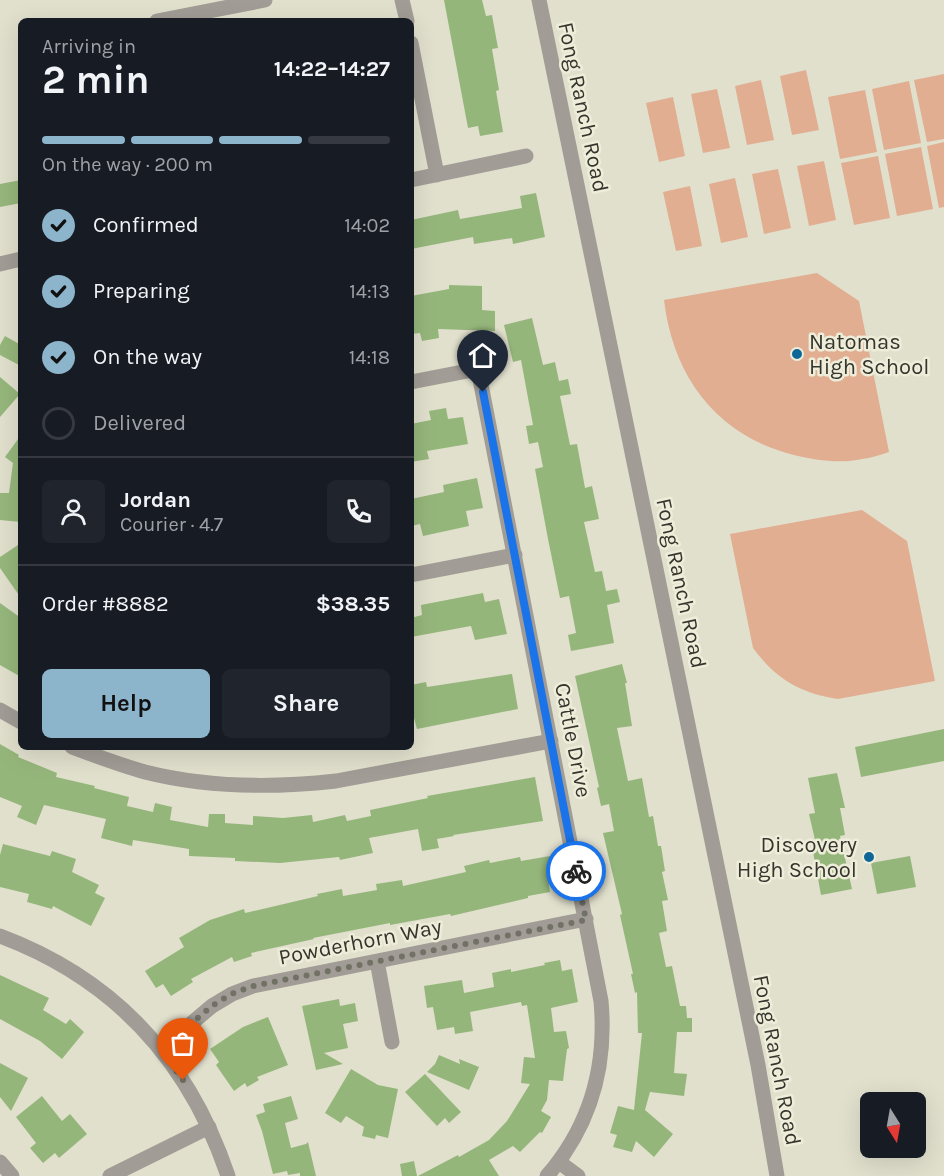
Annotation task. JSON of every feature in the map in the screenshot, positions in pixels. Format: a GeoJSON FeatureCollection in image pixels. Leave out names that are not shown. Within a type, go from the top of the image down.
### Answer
{"type":"FeatureCollection","features":[{"type":"Feature","properties":{"kind":"street"},"geometry":{"type":"LineString","coordinates":[[172,18],[265,0]]}},
{"type":"Feature","properties":{"kind":"street"},"geometry":{"type":"LineString","coordinates":[[402,0],[406,18]]}},
{"type":"Feature","properties":{"kind":"street","name":"Fong Ranch Road"},"geometry":{"type":"LineString","coordinates":[[539,0],[758,1065],[777,1176]]}},
{"type":"Feature","properties":{"kind":"street"},"geometry":{"type":"LineString","coordinates":[[414,58],[437,175]]}},
{"type":"Feature","properties":{"kind":"street"},"geometry":{"type":"LineString","coordinates":[[414,179],[526,156]]}},
{"type":"Feature","properties":{"kind":"street"},"geometry":{"type":"LineString","coordinates":[[0,264],[18,260]]}},
{"type":"Feature","properties":{"kind":"street","name":"Cattle Drive"},"geometry":{"type":"LineString","coordinates":[[414,381],[478,369],[601,1001],[603,1024],[601,1059],[594,1093],[570,1145],[547,1176]]}},
{"type":"Feature","properties":{"kind":"street"},"geometry":{"type":"LineString","coordinates":[[414,574],[515,555]]}},
{"type":"Feature","properties":{"kind":"street"},"geometry":{"type":"LineString","coordinates":[[0,710],[18,721]]}},
{"type":"Feature","properties":{"kind":"street"},"geometry":{"type":"LineString","coordinates":[[80,750],[147,772],[198,782],[268,786],[336,781],[551,741]]}},
{"type":"Feature","properties":{"kind":"street","name":"Powderhorn Way"},"geometry":{"type":"LineString","coordinates":[[161,1049],[212,1006],[231,994],[253,986],[586,920]]}},
{"type":"Feature","properties":{"kind":"street"},"geometry":{"type":"LineString","coordinates":[[0,936],[56,961],[88,981],[145,1030],[183,1080],[209,1127],[228,1176]]}},
{"type":"Feature","properties":{"kind":"street"},"geometry":{"type":"LineString","coordinates":[[377,961],[392,1042]]}},
{"type":"Feature","properties":{"kind":"street"},"geometry":{"type":"LineString","coordinates":[[110,1176],[209,1127]]}},
{"type":"Feature","properties":{"kind":"street"},"geometry":{"type":"LineString","coordinates":[[0,1162],[12,1176]]}},
{"type":"Feature","properties":{"kind":"street"},"geometry":{"type":"LineString","coordinates":[[559,1162],[578,1176]]}},
{"type":"Feature","properties":{"kind":"shaded area"},"geometry":{"type":"Polygon","coordinates":[[[806,70],[819,130],[792,135],[780,76],[806,70]]]}},
{"type":"Feature","properties":{"kind":"shaded area"},"geometry":{"type":"Polygon","coordinates":[[[944,74],[944,139],[927,142],[914,80],[944,74]]]}},
{"type":"Feature","properties":{"kind":"shaded area"},"geometry":{"type":"Polygon","coordinates":[[[761,80],[774,140],[747,145],[735,86],[761,80]]]}},
{"type":"Feature","properties":{"kind":"shaded area"},"geometry":{"type":"Polygon","coordinates":[[[909,81],[921,143],[884,150],[872,89],[909,81]]]}},
{"type":"Feature","properties":{"kind":"shaded area"},"geometry":{"type":"Polygon","coordinates":[[[717,89],[730,148],[703,153],[691,94],[717,89]]]}},
{"type":"Feature","properties":{"kind":"shaded area"},"geometry":{"type":"Polygon","coordinates":[[[865,90],[877,152],[840,159],[828,97],[865,90]]]}},
{"type":"Feature","properties":{"kind":"shaded area"},"geometry":{"type":"Polygon","coordinates":[[[673,97],[685,156],[659,162],[646,103],[673,97]]]}},
{"type":"Feature","properties":{"kind":"shaded area"},"geometry":{"type":"Polygon","coordinates":[[[944,142],[944,207],[939,208],[927,146],[944,142]]]}},
{"type":"Feature","properties":{"kind":"shaded area"},"geometry":{"type":"Polygon","coordinates":[[[921,147],[933,209],[897,216],[885,154],[921,147]]]}},
{"type":"Feature","properties":{"kind":"shaded area"},"geometry":{"type":"Polygon","coordinates":[[[878,156],[890,218],[854,225],[841,163],[878,156]]]}},
{"type":"Feature","properties":{"kind":"shaded area"},"geometry":{"type":"Polygon","coordinates":[[[824,161],[836,220],[809,226],[797,166],[824,161]]]}},
{"type":"Feature","properties":{"kind":"shaded area"},"geometry":{"type":"Polygon","coordinates":[[[778,169],[791,228],[764,234],[752,174],[778,169]]]}},
{"type":"Feature","properties":{"kind":"shaded area"},"geometry":{"type":"Polygon","coordinates":[[[735,178],[748,237],[721,243],[709,184],[735,178]]]}},
{"type":"Feature","properties":{"kind":"shaded area"},"geometry":{"type":"Polygon","coordinates":[[[690,186],[702,246],[676,251],[663,192],[690,186]]]}},
{"type":"Feature","properties":{"kind":"shaded area"},"geometry":{"type":"Polygon","coordinates":[[[817,273],[859,301],[889,452],[865,459],[836,461],[802,457],[767,446],[742,434],[721,418],[689,378],[677,354],[664,300],[817,273]]]}},
{"type":"Feature","properties":{"kind":"shaded area"},"geometry":{"type":"Polygon","coordinates":[[[862,510],[907,541],[935,681],[838,699],[812,693],[790,683],[771,668],[753,648],[730,534],[862,510]]]}},
{"type":"Feature","properties":{"kind":"building"},"geometry":{"type":"Polygon","coordinates":[[[444,0],[482,0],[486,16],[492,15],[498,48],[492,49],[503,132],[480,136],[478,126],[468,128],[444,0]]]}},
{"type":"Feature","properties":{"kind":"building"},"geometry":{"type":"Polygon","coordinates":[[[18,181],[18,204],[0,207],[0,184],[18,181]]]}},
{"type":"Feature","properties":{"kind":"building"},"geometry":{"type":"Polygon","coordinates":[[[536,193],[545,237],[513,244],[512,238],[474,244],[473,237],[414,248],[414,219],[458,210],[460,219],[522,208],[520,196],[536,193]]]}},
{"type":"Feature","properties":{"kind":"building"},"geometry":{"type":"Polygon","coordinates":[[[449,285],[482,286],[482,310],[495,311],[495,331],[438,329],[439,338],[422,341],[420,333],[414,334],[414,295],[449,289],[449,285]]]}},
{"type":"Feature","properties":{"kind":"building"},"geometry":{"type":"Polygon","coordinates":[[[532,318],[543,365],[555,362],[559,381],[568,379],[571,394],[560,396],[570,445],[577,444],[585,488],[592,486],[599,519],[584,522],[595,572],[602,571],[606,591],[617,589],[620,602],[607,605],[614,643],[571,651],[568,635],[576,633],[569,596],[560,598],[548,539],[535,469],[543,467],[538,442],[529,444],[526,426],[533,425],[521,360],[513,362],[504,325],[532,318]]]}},
{"type":"Feature","properties":{"kind":"building"},"geometry":{"type":"Polygon","coordinates":[[[5,336],[18,343],[18,364],[0,355],[0,345],[5,336]]]}},
{"type":"Feature","properties":{"kind":"building"},"geometry":{"type":"Polygon","coordinates":[[[0,377],[18,392],[18,396],[0,417],[0,377]]]}},
{"type":"Feature","properties":{"kind":"building"},"geometry":{"type":"Polygon","coordinates":[[[446,408],[448,419],[463,417],[468,444],[427,451],[429,459],[414,462],[414,423],[431,420],[429,411],[446,408]]]}},
{"type":"Feature","properties":{"kind":"building"},"geometry":{"type":"Polygon","coordinates":[[[18,439],[18,522],[0,520],[0,493],[9,493],[13,463],[5,457],[18,439]]]}},
{"type":"Feature","properties":{"kind":"building"},"geometry":{"type":"Polygon","coordinates":[[[477,478],[483,508],[466,511],[469,526],[423,536],[420,524],[414,525],[414,498],[444,492],[443,485],[477,478]]]}},
{"type":"Feature","properties":{"kind":"building"},"geometry":{"type":"Polygon","coordinates":[[[18,545],[18,594],[0,568],[0,557],[18,545]]]}},
{"type":"Feature","properties":{"kind":"building"},"geometry":{"type":"Polygon","coordinates":[[[483,593],[485,602],[499,599],[507,634],[475,640],[471,626],[414,636],[414,617],[422,615],[421,605],[483,593]]]}},
{"type":"Feature","properties":{"kind":"building"},"geometry":{"type":"Polygon","coordinates":[[[0,603],[18,616],[18,675],[0,665],[0,603]]]}},
{"type":"Feature","properties":{"kind":"building"},"geometry":{"type":"Polygon","coordinates":[[[622,664],[627,683],[625,683],[632,726],[617,728],[628,781],[642,778],[649,817],[653,816],[658,846],[661,846],[665,871],[662,872],[668,900],[662,901],[667,931],[659,933],[666,967],[672,966],[680,1006],[686,1006],[687,1018],[692,1018],[692,1032],[677,1032],[674,1073],[687,1074],[684,1096],[650,1092],[645,1110],[673,1134],[654,1157],[636,1141],[632,1152],[613,1147],[617,1135],[610,1133],[618,1106],[634,1110],[642,1033],[638,1033],[637,992],[635,993],[620,915],[622,914],[603,833],[614,831],[609,804],[601,806],[575,676],[622,664]]]}},
{"type":"Feature","properties":{"kind":"building"},"geometry":{"type":"Polygon","coordinates":[[[512,674],[518,709],[417,729],[414,718],[414,684],[426,682],[427,687],[512,674]]]}},
{"type":"Feature","properties":{"kind":"building"},"geometry":{"type":"Polygon","coordinates":[[[944,729],[944,761],[861,777],[855,747],[944,729]]]}},
{"type":"Feature","properties":{"kind":"building"},"geometry":{"type":"Polygon","coordinates":[[[0,744],[19,755],[18,757],[57,773],[56,777],[129,797],[127,806],[153,812],[155,803],[172,807],[170,820],[208,827],[209,814],[225,814],[225,823],[253,825],[253,816],[283,818],[312,815],[313,822],[345,815],[347,821],[371,816],[370,810],[428,798],[427,796],[535,777],[543,821],[453,835],[437,839],[439,848],[422,851],[418,829],[369,838],[373,853],[340,860],[339,857],[280,863],[189,856],[189,849],[133,840],[132,846],[101,838],[106,819],[44,805],[36,825],[17,817],[22,806],[0,797],[0,744]]]}},
{"type":"Feature","properties":{"kind":"building"},"geometry":{"type":"Polygon","coordinates":[[[837,773],[845,808],[840,808],[845,835],[840,836],[852,889],[821,895],[811,841],[815,840],[809,814],[815,813],[808,778],[837,773]]]}},
{"type":"Feature","properties":{"kind":"building"},"geometry":{"type":"Polygon","coordinates":[[[3,844],[50,856],[52,851],[76,859],[72,872],[99,885],[95,893],[105,898],[91,926],[53,906],[52,909],[27,902],[29,894],[0,887],[0,855],[3,844]]]}},
{"type":"Feature","properties":{"kind":"building"},"geometry":{"type":"Polygon","coordinates":[[[550,856],[554,878],[548,879],[550,892],[451,916],[450,914],[390,925],[390,923],[313,938],[251,953],[252,956],[234,962],[232,957],[191,979],[193,982],[171,996],[163,984],[156,988],[145,971],[184,947],[179,938],[210,920],[244,909],[245,913],[342,889],[343,896],[377,890],[376,884],[402,880],[403,886],[466,872],[464,866],[489,860],[490,863],[520,857],[521,861],[550,856]]]}},
{"type":"Feature","properties":{"kind":"building"},"geometry":{"type":"Polygon","coordinates":[[[910,856],[916,887],[877,894],[871,863],[910,856]]]}},
{"type":"Feature","properties":{"kind":"building"},"geometry":{"type":"Polygon","coordinates":[[[560,960],[562,971],[572,969],[578,1002],[551,1008],[554,1032],[566,1031],[569,1048],[563,1081],[549,1080],[547,1100],[541,1111],[551,1117],[542,1133],[540,1132],[520,1152],[513,1146],[489,1160],[499,1176],[418,1176],[489,1140],[507,1121],[530,1084],[521,1083],[524,1057],[535,1058],[527,1005],[522,1006],[521,1002],[470,1012],[473,1031],[455,1034],[454,1027],[437,1030],[433,1007],[427,1008],[424,986],[462,980],[464,993],[494,987],[492,973],[511,969],[511,972],[560,960]]]}},
{"type":"Feature","properties":{"kind":"building"},"geometry":{"type":"Polygon","coordinates":[[[0,975],[49,998],[43,1010],[66,1024],[70,1019],[84,1032],[62,1059],[40,1041],[0,1019],[0,975]]]}},
{"type":"Feature","properties":{"kind":"building"},"geometry":{"type":"Polygon","coordinates":[[[339,999],[340,1006],[355,1003],[358,1021],[343,1024],[348,1048],[324,1053],[343,1064],[316,1070],[302,1006],[339,999]]]}},
{"type":"Feature","properties":{"kind":"building"},"geometry":{"type":"Polygon","coordinates":[[[268,1017],[288,1065],[257,1077],[259,1080],[247,1087],[245,1083],[234,1091],[216,1065],[219,1062],[210,1049],[243,1027],[268,1017]]]}},
{"type":"Feature","properties":{"kind":"building"},"geometry":{"type":"Polygon","coordinates":[[[439,1055],[460,1064],[459,1059],[479,1067],[469,1090],[427,1072],[435,1064],[439,1055]]]}},
{"type":"Feature","properties":{"kind":"building"},"geometry":{"type":"Polygon","coordinates":[[[0,1063],[28,1078],[11,1111],[0,1097],[0,1063]]]}},
{"type":"Feature","properties":{"kind":"building"},"geometry":{"type":"Polygon","coordinates":[[[351,1069],[378,1085],[398,1089],[388,1138],[376,1135],[375,1139],[362,1136],[364,1127],[346,1116],[341,1123],[325,1113],[351,1069]]]}},
{"type":"Feature","properties":{"kind":"building"},"geometry":{"type":"Polygon","coordinates":[[[425,1074],[461,1112],[449,1123],[445,1118],[437,1126],[405,1092],[425,1074]]]}},
{"type":"Feature","properties":{"kind":"building"},"geometry":{"type":"Polygon","coordinates":[[[42,1096],[62,1121],[70,1114],[87,1134],[59,1158],[55,1153],[43,1163],[30,1148],[36,1143],[16,1117],[42,1096]]]}},
{"type":"Feature","properties":{"kind":"building"},"geometry":{"type":"Polygon","coordinates":[[[291,1096],[298,1119],[285,1123],[291,1148],[308,1142],[316,1176],[300,1176],[300,1173],[288,1175],[287,1171],[273,1174],[256,1115],[265,1112],[263,1104],[291,1096]]]}},
{"type":"Feature","properties":{"kind":"building"},"geometry":{"type":"Polygon","coordinates":[[[414,1161],[417,1176],[402,1176],[400,1164],[414,1161]]]}},
{"type":"Feature","properties":{"kind":"way so far"},"geometry":{"type":"LineString","coordinates":[[183,1080],[161,1049],[212,1006],[231,994],[253,986],[586,920],[576,871]]}},
{"type":"Feature","properties":{"kind":"place","name":"Natomas High School"},"geometry":{"type":"Point","coordinates":[797,354]}},
{"type":"Feature","properties":{"kind":"place","name":"Discovery High School"},"geometry":{"type":"Point","coordinates":[869,857]}},
{"type":"Feature","properties":{"kind":"route"},"geometry":{"type":"LineString","coordinates":[[483,392],[576,871]]}}]}
